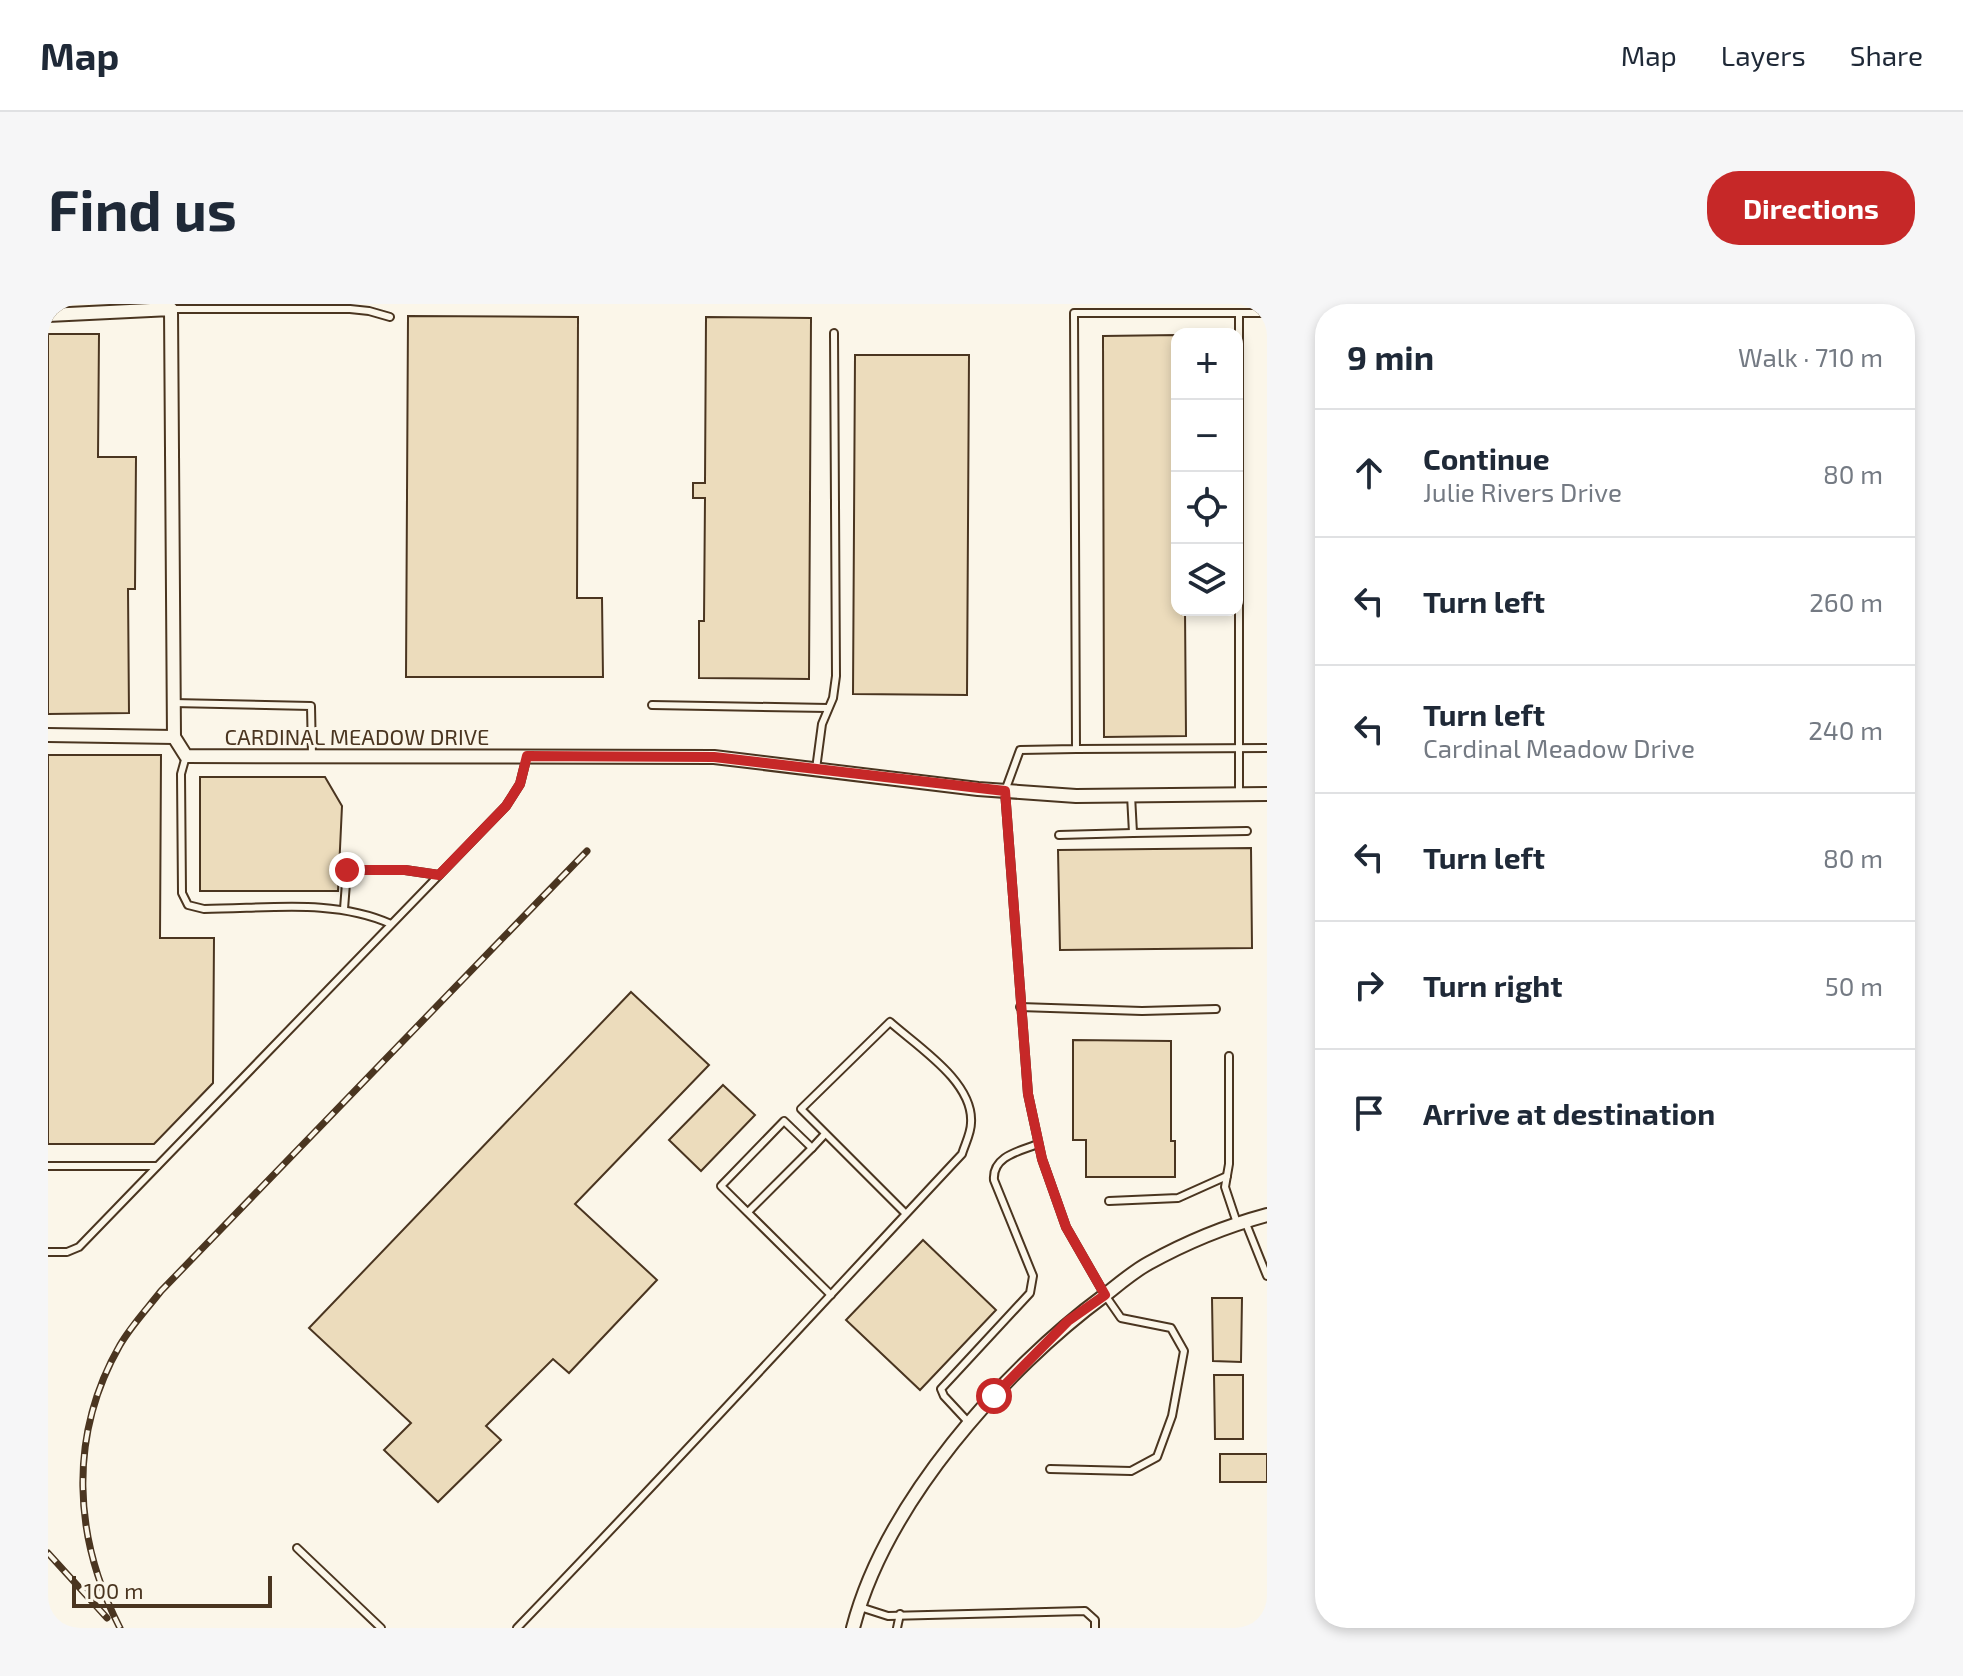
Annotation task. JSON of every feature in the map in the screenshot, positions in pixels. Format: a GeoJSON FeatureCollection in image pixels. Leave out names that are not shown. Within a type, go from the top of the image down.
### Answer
{"type":"FeatureCollection","features":[{"type":"Feature","properties":{"kind":"street"},"geometry":{"type":"LineString","coordinates":[[48,315],[171,309],[174,737],[186,756]]}},
{"type":"Feature","properties":{"kind":"street"},"geometry":{"type":"LineString","coordinates":[[48,735],[174,737]]}},
{"type":"Feature","properties":{"kind":"street","name":"CARDINAL MEADOW DRIVE"},"geometry":{"type":"LineString","coordinates":[[186,756],[714,757],[1005,791],[1076,796],[1267,794]]}},
{"type":"Feature","properties":{"kind":"street"},"geometry":{"type":"LineString","coordinates":[[853,1628],[858,1606],[889,1537],[929,1473],[970,1424],[1068,1321],[1147,1263],[1223,1227],[1267,1215]]}},
{"type":"Feature","properties":{"kind":"lane"},"geometry":{"type":"LineString","coordinates":[[171,309],[350,309],[390,317]]}},
{"type":"Feature","properties":{"kind":"lane"},"geometry":{"type":"LineString","coordinates":[[1076,749],[1074,313],[1267,313]]}},
{"type":"Feature","properties":{"kind":"lane"},"geometry":{"type":"LineString","coordinates":[[1239,313],[1239,794]]}},
{"type":"Feature","properties":{"kind":"lane"},"geometry":{"type":"LineString","coordinates":[[816,769],[822,724],[833,698],[836,676],[834,333]]}},
{"type":"Feature","properties":{"kind":"lane"},"geometry":{"type":"LineString","coordinates":[[173,703],[311,706],[312,756]]}},
{"type":"Feature","properties":{"kind":"lane"},"geometry":{"type":"LineString","coordinates":[[652,705],[828,708]]}},
{"type":"Feature","properties":{"kind":"lane"},"geometry":{"type":"LineString","coordinates":[[1050,1469],[1131,1471],[1157,1457],[1172,1416],[1184,1351],[1171,1328],[1121,1318],[1066,1227],[1038,1144],[1028,1094],[1005,791],[1020,750],[1267,748]]}},
{"type":"Feature","properties":{"kind":"lane"},"geometry":{"type":"LineString","coordinates":[[186,756],[181,774],[182,893],[188,905],[204,909],[344,909],[372,915],[391,924]]}},
{"type":"Feature","properties":{"kind":"lane"},"geometry":{"type":"LineString","coordinates":[[48,1252],[67,1252],[79,1247],[506,806],[520,784],[527,756]]}},
{"type":"Feature","properties":{"kind":"lane"},"geometry":{"type":"LineString","coordinates":[[1131,795],[1133,833]]}},
{"type":"Feature","properties":{"kind":"lane"},"geometry":{"type":"LineString","coordinates":[[1059,835],[1247,831]]}},
{"type":"Feature","properties":{"kind":"lane"},"geometry":{"type":"LineString","coordinates":[[344,909],[347,870],[405,870],[439,875]]}},
{"type":"Feature","properties":{"kind":"lane"},"geometry":{"type":"LineString","coordinates":[[1020,1007],[1142,1011],[1216,1009]]}},
{"type":"Feature","properties":{"kind":"lane"},"geometry":{"type":"LineString","coordinates":[[517,1628],[831,1295],[962,1154],[972,1125],[969,1101],[953,1077],[890,1022],[801,1109],[906,1214]]}},
{"type":"Feature","properties":{"kind":"lane"},"geometry":{"type":"LineString","coordinates":[[1229,1056],[1225,1187],[1267,1276]]}},
{"type":"Feature","properties":{"kind":"lane"},"geometry":{"type":"LineString","coordinates":[[812,1148],[784,1121],[721,1186],[831,1295]]}},
{"type":"Feature","properties":{"kind":"lane"},"geometry":{"type":"LineString","coordinates":[[748,1212],[825,1134]]}},
{"type":"Feature","properties":{"kind":"lane"},"geometry":{"type":"LineString","coordinates":[[970,1424],[941,1389],[1030,1293],[1033,1285],[1033,1276],[993,1172],[997,1163],[1006,1157],[1038,1144]]}},
{"type":"Feature","properties":{"kind":"lane"},"geometry":{"type":"LineString","coordinates":[[48,1166],[157,1166]]}},
{"type":"Feature","properties":{"kind":"lane"},"geometry":{"type":"LineString","coordinates":[[1109,1201],[1178,1198],[1227,1176]]}},
{"type":"Feature","properties":{"kind":"lane"},"geometry":{"type":"LineString","coordinates":[[297,1548],[381,1628]]}},
{"type":"Feature","properties":{"kind":"lane"},"geometry":{"type":"LineString","coordinates":[[858,1606],[888,1616],[1085,1611],[1095,1620],[1095,1628]]}},
{"type":"Feature","properties":{"kind":"lane"},"geometry":{"type":"LineString","coordinates":[[897,1628],[900,1614]]}},
{"type":"Feature","properties":{"kind":"building"},"geometry":{"type":"Polygon","coordinates":[[[408,316],[578,317],[577,598],[602,598],[603,677],[406,677],[408,316]]]}},
{"type":"Feature","properties":{"kind":"building"},"geometry":{"type":"Polygon","coordinates":[[[706,317],[811,318],[809,679],[699,678],[699,621],[704,621],[705,498],[693,498],[693,483],[705,483],[706,317]]]}},
{"type":"Feature","properties":{"kind":"building"},"geometry":{"type":"Polygon","coordinates":[[[48,334],[99,334],[98,457],[136,457],[135,589],[128,589],[129,713],[48,714],[48,334]]]}},
{"type":"Feature","properties":{"kind":"building"},"geometry":{"type":"Polygon","coordinates":[[[1171,335],[1171,616],[1185,616],[1186,736],[1104,737],[1103,336],[1171,335]]]}},
{"type":"Feature","properties":{"kind":"building"},"geometry":{"type":"Polygon","coordinates":[[[855,355],[969,355],[967,695],[853,694],[855,355]]]}},
{"type":"Feature","properties":{"kind":"building"},"geometry":{"type":"Polygon","coordinates":[[[48,755],[161,755],[160,938],[214,938],[213,1083],[154,1144],[48,1144],[48,755]]]}},
{"type":"Feature","properties":{"kind":"building"},"geometry":{"type":"Polygon","coordinates":[[[200,777],[325,777],[342,806],[338,891],[200,891],[200,777]]]}},
{"type":"Feature","properties":{"kind":"building"},"geometry":{"type":"Polygon","coordinates":[[[1251,848],[1252,948],[1060,950],[1058,850],[1251,848]]]}},
{"type":"Feature","properties":{"kind":"building"},"geometry":{"type":"Polygon","coordinates":[[[631,992],[709,1065],[575,1204],[657,1280],[569,1373],[553,1359],[486,1426],[501,1440],[438,1502],[384,1450],[411,1423],[309,1328],[631,992]]]}},
{"type":"Feature","properties":{"kind":"building"},"geometry":{"type":"Polygon","coordinates":[[[1073,1040],[1171,1041],[1171,1141],[1175,1141],[1175,1177],[1086,1177],[1086,1140],[1073,1140],[1073,1040]]]}},
{"type":"Feature","properties":{"kind":"building"},"geometry":{"type":"Polygon","coordinates":[[[723,1085],[755,1115],[701,1171],[669,1140],[723,1085]]]}},
{"type":"Feature","properties":{"kind":"building"},"geometry":{"type":"Polygon","coordinates":[[[923,1240],[996,1310],[920,1390],[846,1320],[923,1240]]]}},
{"type":"Feature","properties":{"kind":"building"},"geometry":{"type":"Polygon","coordinates":[[[1212,1298],[1242,1298],[1241,1362],[1213,1361],[1212,1298]]]}},
{"type":"Feature","properties":{"kind":"building"},"geometry":{"type":"Polygon","coordinates":[[[1214,1375],[1243,1375],[1243,1439],[1215,1439],[1214,1375]]]}},
{"type":"Feature","properties":{"kind":"building"},"geometry":{"type":"Polygon","coordinates":[[[1220,1454],[1267,1454],[1267,1482],[1220,1482],[1220,1454]]]}},
{"type":"Feature","properties":{"kind":"railway"},"geometry":{"type":"LineString","coordinates":[[120,1628],[93,1558],[83,1486],[91,1415],[120,1345],[161,1291],[587,851]]}},
{"type":"Feature","properties":{"kind":"railway"},"geometry":{"type":"LineString","coordinates":[[48,1553],[107,1618]]}},
{"type":"Feature","properties":{"kind":"route"},"geometry":{"type":"LineString","coordinates":[[347,870],[405,870],[439,875],[506,806],[520,784],[527,756],[714,757],[1005,791],[1028,1094],[1042,1159],[1066,1227],[1105,1295],[1068,1321],[994,1396]]}}]}
